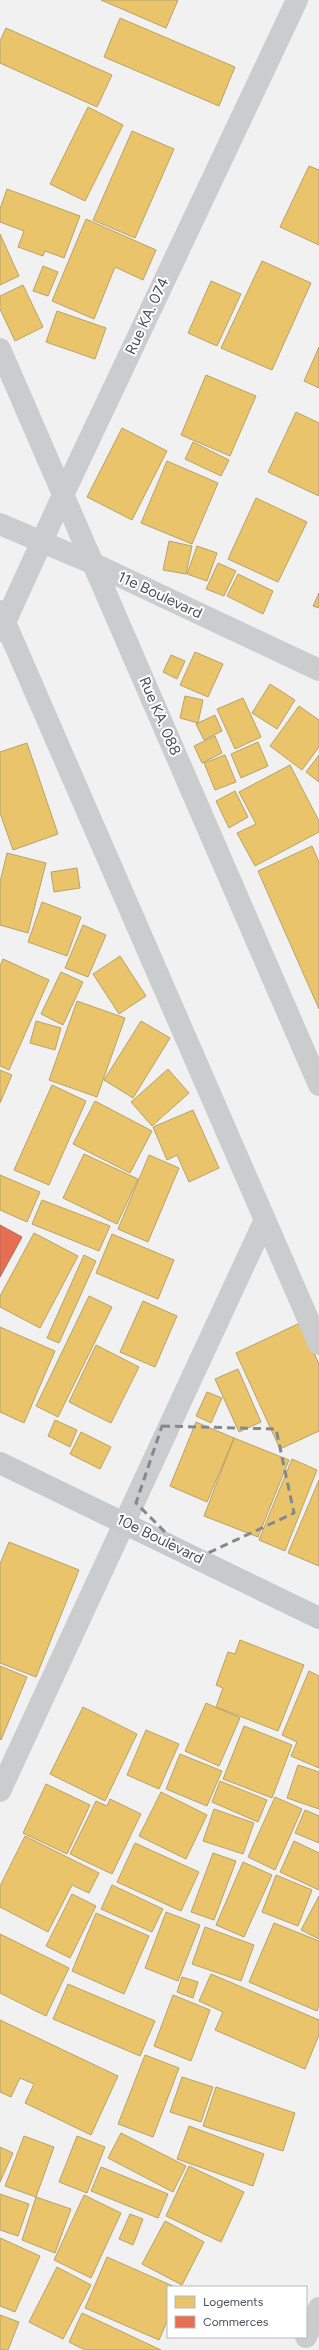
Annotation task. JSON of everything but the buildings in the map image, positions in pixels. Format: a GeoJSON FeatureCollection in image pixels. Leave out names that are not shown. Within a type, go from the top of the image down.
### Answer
{"type":"FeatureCollection","features":[{"type":"Feature","properties":{"kind":"main road","name":"10e Boulevard"},"geometry":{"type":"LineString","coordinates":[[0,1463],[125,1522],[319,1618]]}},
{"type":"Feature","properties":{"kind":"street","name":"Rue KA. 074"},"geometry":{"type":"LineString","coordinates":[[2,623],[42,542],[297,0]]}},
{"type":"Feature","properties":{"kind":"street","name":"Rue KA. 088"},"geometry":{"type":"LineString","coordinates":[[0,349],[319,1084]]}},
{"type":"Feature","properties":{"kind":"street","name":"11e Boulevard"},"geometry":{"type":"LineString","coordinates":[[0,524],[94,564],[319,670]]}},
{"type":"Feature","properties":{"kind":"street"},"geometry":{"type":"LineString","coordinates":[[2,623],[264,1222],[319,1344]]}},
{"type":"Feature","properties":{"kind":"street"},"geometry":{"type":"LineString","coordinates":[[0,1791],[264,1222]]}},
{"type":"Feature","properties":{"kind":"street"},"geometry":{"type":"LineString","coordinates":[[307,2335],[319,2308]]}},
{"type":"Feature","properties":{"kind":"street"},"geometry":{"type":"LineString","coordinates":[[300,2350],[306,2338]]}},
{"type":"Feature","properties":{"kind":"highlighted area"},"geometry":{"type":"Polygon","coordinates":[[[162,1426],[276,1429],[294,1513],[193,1560],[136,1503],[162,1426]]]}}]}
